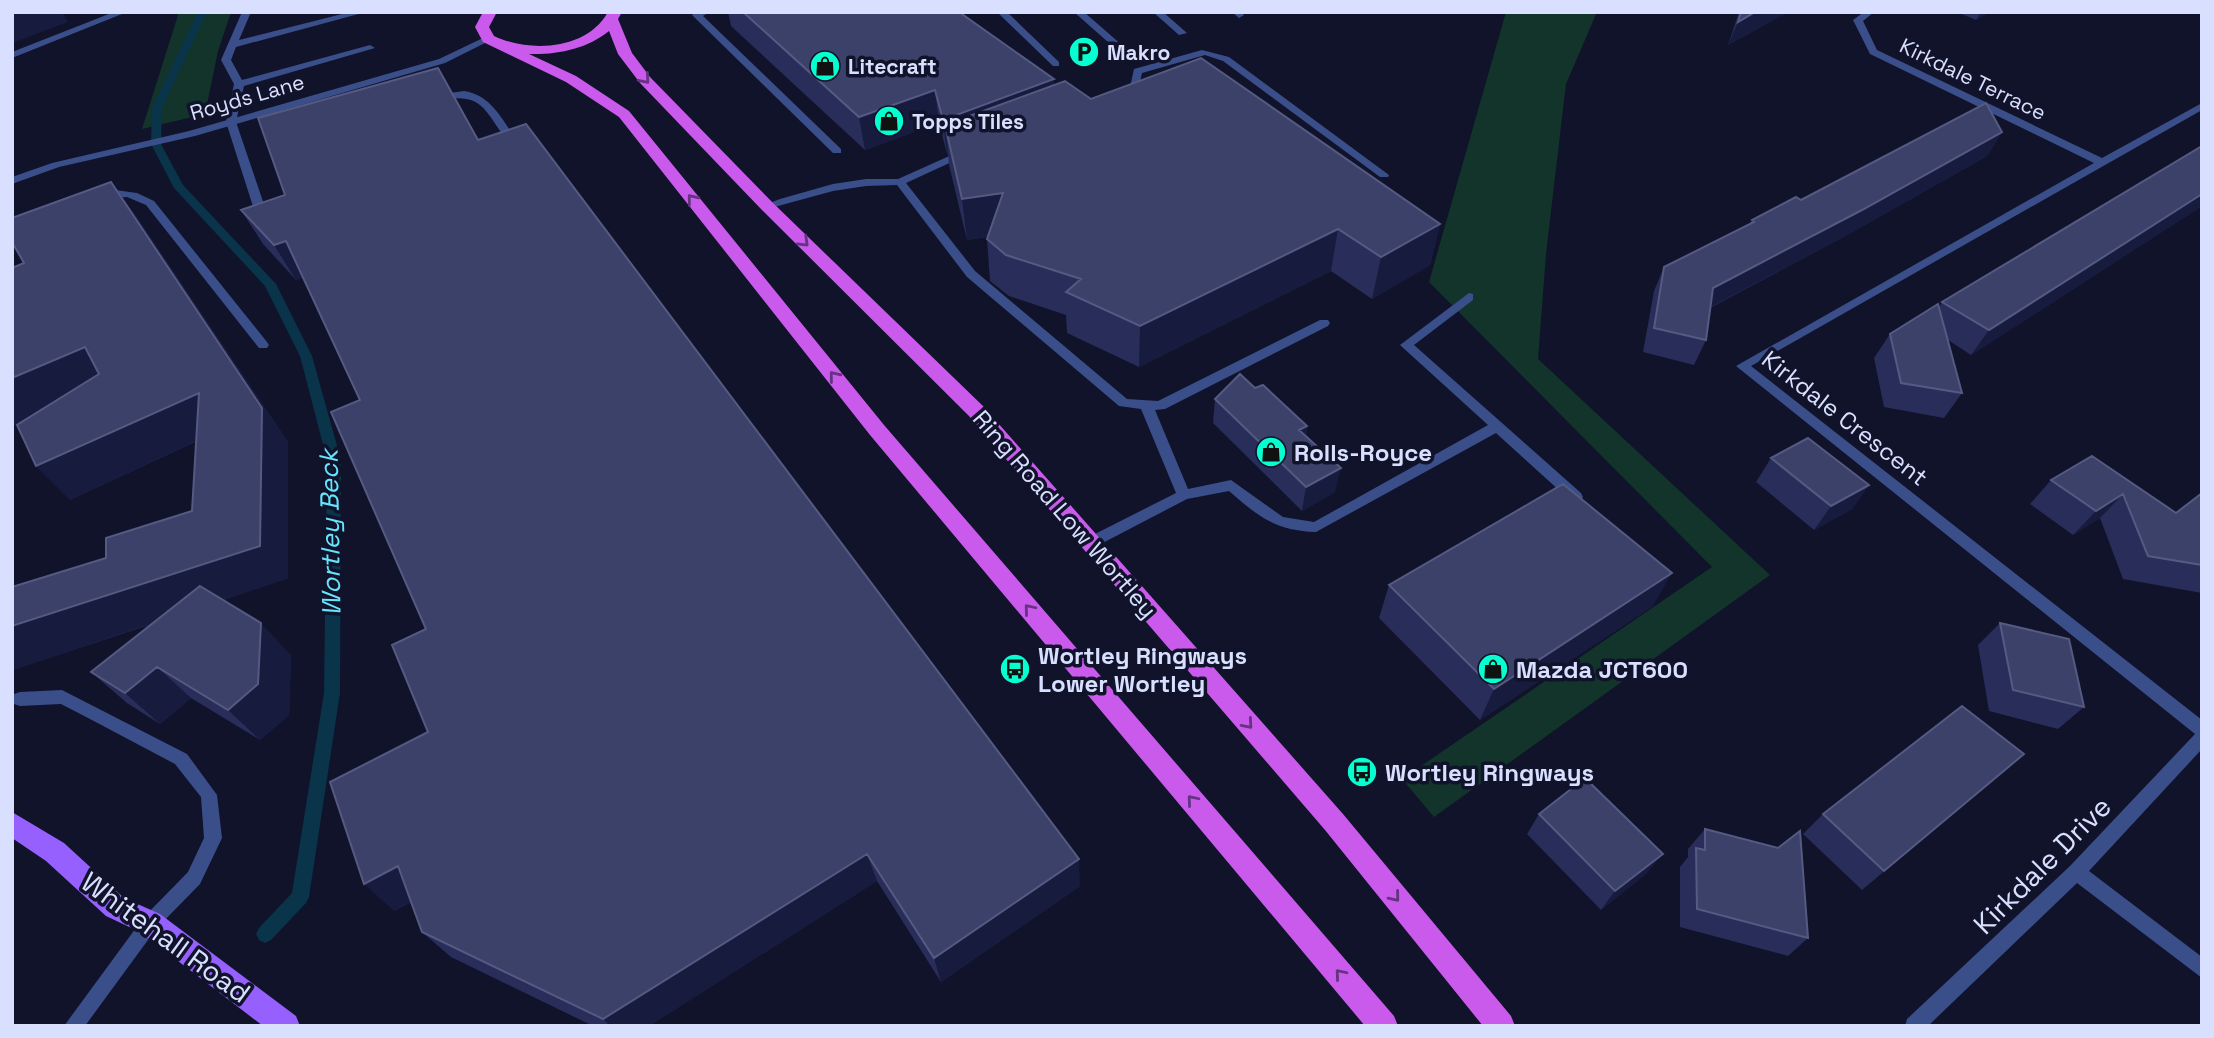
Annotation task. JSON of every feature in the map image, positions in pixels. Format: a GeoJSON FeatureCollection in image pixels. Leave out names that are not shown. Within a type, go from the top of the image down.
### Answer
{"type":"FeatureCollection","features":[{"type":"Feature","properties":{"kind":"highway"},"geometry":{"type":"LineString","coordinates":[[490,12],[482,27],[488,39],[571,79],[624,114],[877,430],[1384,1026]]}},
{"type":"Feature","properties":{"kind":"highway"},"geometry":{"type":"LineString","coordinates":[[506,48],[525,51],[569,45],[588,38],[613,17]]}},
{"type":"Feature","properties":{"kind":"highway","name":"Ring Road Low Wortley"},"geometry":{"type":"LineString","coordinates":[[613,17],[625,54],[645,80],[767,206],[976,411],[1334,822],[1502,1026]]}},
{"type":"Feature","properties":{"kind":"main road","name":"Whitehall Road"},"geometry":{"type":"LineString","coordinates":[[12,824],[54,852],[115,907],[150,923],[286,1026]]}},
{"type":"Feature","properties":{"kind":"street"},"geometry":{"type":"LineString","coordinates":[[12,55],[123,12]]}},
{"type":"Feature","properties":{"kind":"street"},"geometry":{"type":"LineString","coordinates":[[247,12],[226,60],[239,84],[231,122],[264,223]]}},
{"type":"Feature","properties":{"kind":"street"},"geometry":{"type":"LineString","coordinates":[[232,45],[362,12]]}},
{"type":"Feature","properties":{"kind":"street"},"geometry":{"type":"LineString","coordinates":[[705,12],[697,16],[837,151]]}},
{"type":"Feature","properties":{"kind":"street"},"geometry":{"type":"LineString","coordinates":[[1001,12],[1056,64]]}},
{"type":"Feature","properties":{"kind":"street"},"geometry":{"type":"LineString","coordinates":[[1078,12],[1120,48]]}},
{"type":"Feature","properties":{"kind":"street"},"geometry":{"type":"LineString","coordinates":[[1157,12],[1182,33]]}},
{"type":"Feature","properties":{"kind":"street","name":"Kirkdale Terrace"},"geometry":{"type":"LineString","coordinates":[[1870,12],[1857,20],[1873,52],[2101,163]]}},
{"type":"Feature","properties":{"kind":"street","name":"Royds Lane"},"geometry":{"type":"LineString","coordinates":[[12,181],[56,165],[191,134],[442,61],[488,39]]}},
{"type":"Feature","properties":{"kind":"street"},"geometry":{"type":"LineString","coordinates":[[239,84],[370,48]]}},
{"type":"Feature","properties":{"kind":"street"},"geometry":{"type":"LineString","coordinates":[[1110,98],[1135,89],[1137,71],[1205,52],[1214,54],[1226,59],[1384,175]]}},
{"type":"Feature","properties":{"kind":"street"},"geometry":{"type":"LineString","coordinates":[[427,100],[467,92],[479,96],[509,136]]}},
{"type":"Feature","properties":{"kind":"street","name":"Kirkdale Crescent"},"geometry":{"type":"LineString","coordinates":[[2202,106],[1742,366],[2202,730]]}},
{"type":"Feature","properties":{"kind":"street"},"geometry":{"type":"LineString","coordinates":[[278,109],[285,121]]}},
{"type":"Feature","properties":{"kind":"street"},"geometry":{"type":"LineString","coordinates":[[767,206],[814,191],[873,181],[900,183],[936,164],[973,150]]}},
{"type":"Feature","properties":{"kind":"street"},"geometry":{"type":"LineString","coordinates":[[900,183],[971,275],[1124,402],[1160,406],[1324,323]]}},
{"type":"Feature","properties":{"kind":"street"},"geometry":{"type":"LineString","coordinates":[[93,198],[115,192],[139,195],[150,202],[263,345]]}},
{"type":"Feature","properties":{"kind":"street"},"geometry":{"type":"LineString","coordinates":[[1469,297],[1406,345],[1589,508]]}},
{"type":"Feature","properties":{"kind":"street"},"geometry":{"type":"LineString","coordinates":[[1146,405],[1184,495]]}},
{"type":"Feature","properties":{"kind":"street"},"geometry":{"type":"LineString","coordinates":[[1090,543],[1184,495],[1231,485],[1266,515],[1291,527],[1316,527],[1497,426]]}},
{"type":"Feature","properties":{"kind":"street"},"geometry":{"type":"LineString","coordinates":[[20,699],[62,697],[96,714],[181,759],[209,795],[213,838],[194,878],[150,923],[72,1026]]}},
{"type":"Feature","properties":{"kind":"street","name":"Kirkdale Drive"},"geometry":{"type":"LineString","coordinates":[[1914,1026],[2076,872],[2202,738]]}},
{"type":"Feature","properties":{"kind":"street"},"geometry":{"type":"LineString","coordinates":[[2076,872],[2202,969]]}},
{"type":"Feature","properties":{"kind":"green space"},"geometry":{"type":"Polygon","coordinates":[[[179,12],[231,12],[218,51],[205,114],[142,129],[179,12]]]}},
{"type":"Feature","properties":{"kind":"green space"},"geometry":{"type":"Polygon","coordinates":[[[1506,12],[1597,12],[1566,84],[1546,254],[1538,359],[1770,575],[1434,817],[1402,779],[1712,567],[1429,282],[1506,12]]]}},
{"type":"Feature","properties":{"kind":"building"},"geometry":{"type":"Polygon","coordinates":[[[743,12],[959,12],[1054,79],[943,120],[935,90],[859,117],[743,12]]]}},
{"type":"Feature","properties":{"kind":"building"},"geometry":{"type":"Polygon","coordinates":[[[1741,12],[1755,12],[1738,22],[1741,12]]]}},
{"type":"Feature","properties":{"kind":"building"},"geometry":{"type":"Polygon","coordinates":[[[1201,58],[1440,224],[1381,257],[1338,229],[1140,326],[1066,292],[1081,279],[1006,255],[987,239],[1003,193],[962,199],[945,125],[1065,81],[1091,99],[1201,58]]]}},
{"type":"Feature","properties":{"kind":"building"},"geometry":{"type":"Polygon","coordinates":[[[438,68],[478,140],[526,124],[1079,859],[934,958],[867,854],[603,1019],[422,932],[398,866],[364,884],[330,782],[428,732],[392,645],[426,629],[331,412],[360,400],[286,241],[274,245],[241,210],[285,195],[258,118],[438,68]]]}},
{"type":"Feature","properties":{"kind":"building"},"geometry":{"type":"Polygon","coordinates":[[[1986,103],[2002,132],[1862,210],[1713,288],[1706,340],[1654,328],[1664,267],[1754,222],[1752,220],[1796,197],[1801,200],[1986,103]]]}},
{"type":"Feature","properties":{"kind":"building"},"geometry":{"type":"Polygon","coordinates":[[[2202,146],[2202,194],[1989,330],[1942,302],[2202,146]]]}},
{"type":"Feature","properties":{"kind":"building"},"geometry":{"type":"Polygon","coordinates":[[[111,182],[262,408],[260,546],[12,626],[12,587],[106,558],[106,538],[192,511],[199,393],[36,466],[17,425],[99,374],[85,347],[12,378],[12,268],[24,263],[12,242],[12,218],[111,182]]]}},
{"type":"Feature","properties":{"kind":"building"},"geometry":{"type":"Polygon","coordinates":[[[1938,304],[1962,393],[1901,383],[1890,334],[1938,304]]]}},
{"type":"Feature","properties":{"kind":"building"},"geometry":{"type":"Polygon","coordinates":[[[1240,374],[1255,388],[1263,385],[1307,426],[1299,430],[1341,468],[1306,487],[1215,399],[1240,374]]]}},
{"type":"Feature","properties":{"kind":"building"},"geometry":{"type":"Polygon","coordinates":[[[1808,438],[1869,485],[1831,506],[1771,458],[1808,438]]]}},
{"type":"Feature","properties":{"kind":"building"},"geometry":{"type":"Polygon","coordinates":[[[2092,456],[2176,513],[2202,493],[2202,565],[2148,556],[2123,494],[2096,511],[2051,480],[2092,456]]]}},
{"type":"Feature","properties":{"kind":"building","name":"Mazda JCT600"},"geometry":{"type":"Polygon","coordinates":[[[1563,484],[1672,573],[1494,689],[1389,585],[1563,484]]]}},
{"type":"Feature","properties":{"kind":"building"},"geometry":{"type":"Polygon","coordinates":[[[200,586],[261,623],[258,684],[228,710],[157,667],[125,693],[91,672],[200,586]]]}},
{"type":"Feature","properties":{"kind":"building"},"geometry":{"type":"Polygon","coordinates":[[[2000,623],[2069,639],[2084,707],[2013,690],[2000,623]]]}},
{"type":"Feature","properties":{"kind":"building"},"geometry":{"type":"Polygon","coordinates":[[[1962,706],[2024,754],[1884,871],[1823,814],[1962,706]]]}},
{"type":"Feature","properties":{"kind":"building"},"geometry":{"type":"Polygon","coordinates":[[[1585,778],[1663,854],[1615,891],[1539,814],[1585,778]]]}},
{"type":"Feature","properties":{"kind":"building"},"geometry":{"type":"Polygon","coordinates":[[[1705,829],[1778,848],[1800,831],[1808,938],[1697,909],[1696,848],[1705,850],[1705,829]]]}},
{"type":"Feature","properties":{"kind":"waterway","name":"Wortley Beck"},"geometry":{"type":"LineString","coordinates":[[203,12],[157,108],[156,144],[178,186],[270,284],[306,356],[334,460],[332,693],[300,897],[265,934]]}},
{"type":"Feature","properties":{"kind":"place","name":"Makro"},"geometry":{"type":"Point","coordinates":[1084,52]}},
{"type":"Feature","properties":{"kind":"place","name":"Litecraft"},"geometry":{"type":"Point","coordinates":[825,66]}},
{"type":"Feature","properties":{"kind":"place","name":"Topps Tiles"},"geometry":{"type":"Point","coordinates":[889,121]}},
{"type":"Feature","properties":{"kind":"place","name":"Rolls-Royce"},"geometry":{"type":"Point","coordinates":[1271,452]}},
{"type":"Feature","properties":{"kind":"place","name":"Wortley Ringways Lower Wortley"},"geometry":{"type":"Point","coordinates":[1015,669]}},
{"type":"Feature","properties":{"kind":"place","name":"Mazda JCT600"},"geometry":{"type":"Point","coordinates":[1493,669]}},
{"type":"Feature","properties":{"kind":"place","name":"Wortley Ringways"},"geometry":{"type":"Point","coordinates":[1362,772]}}]}
